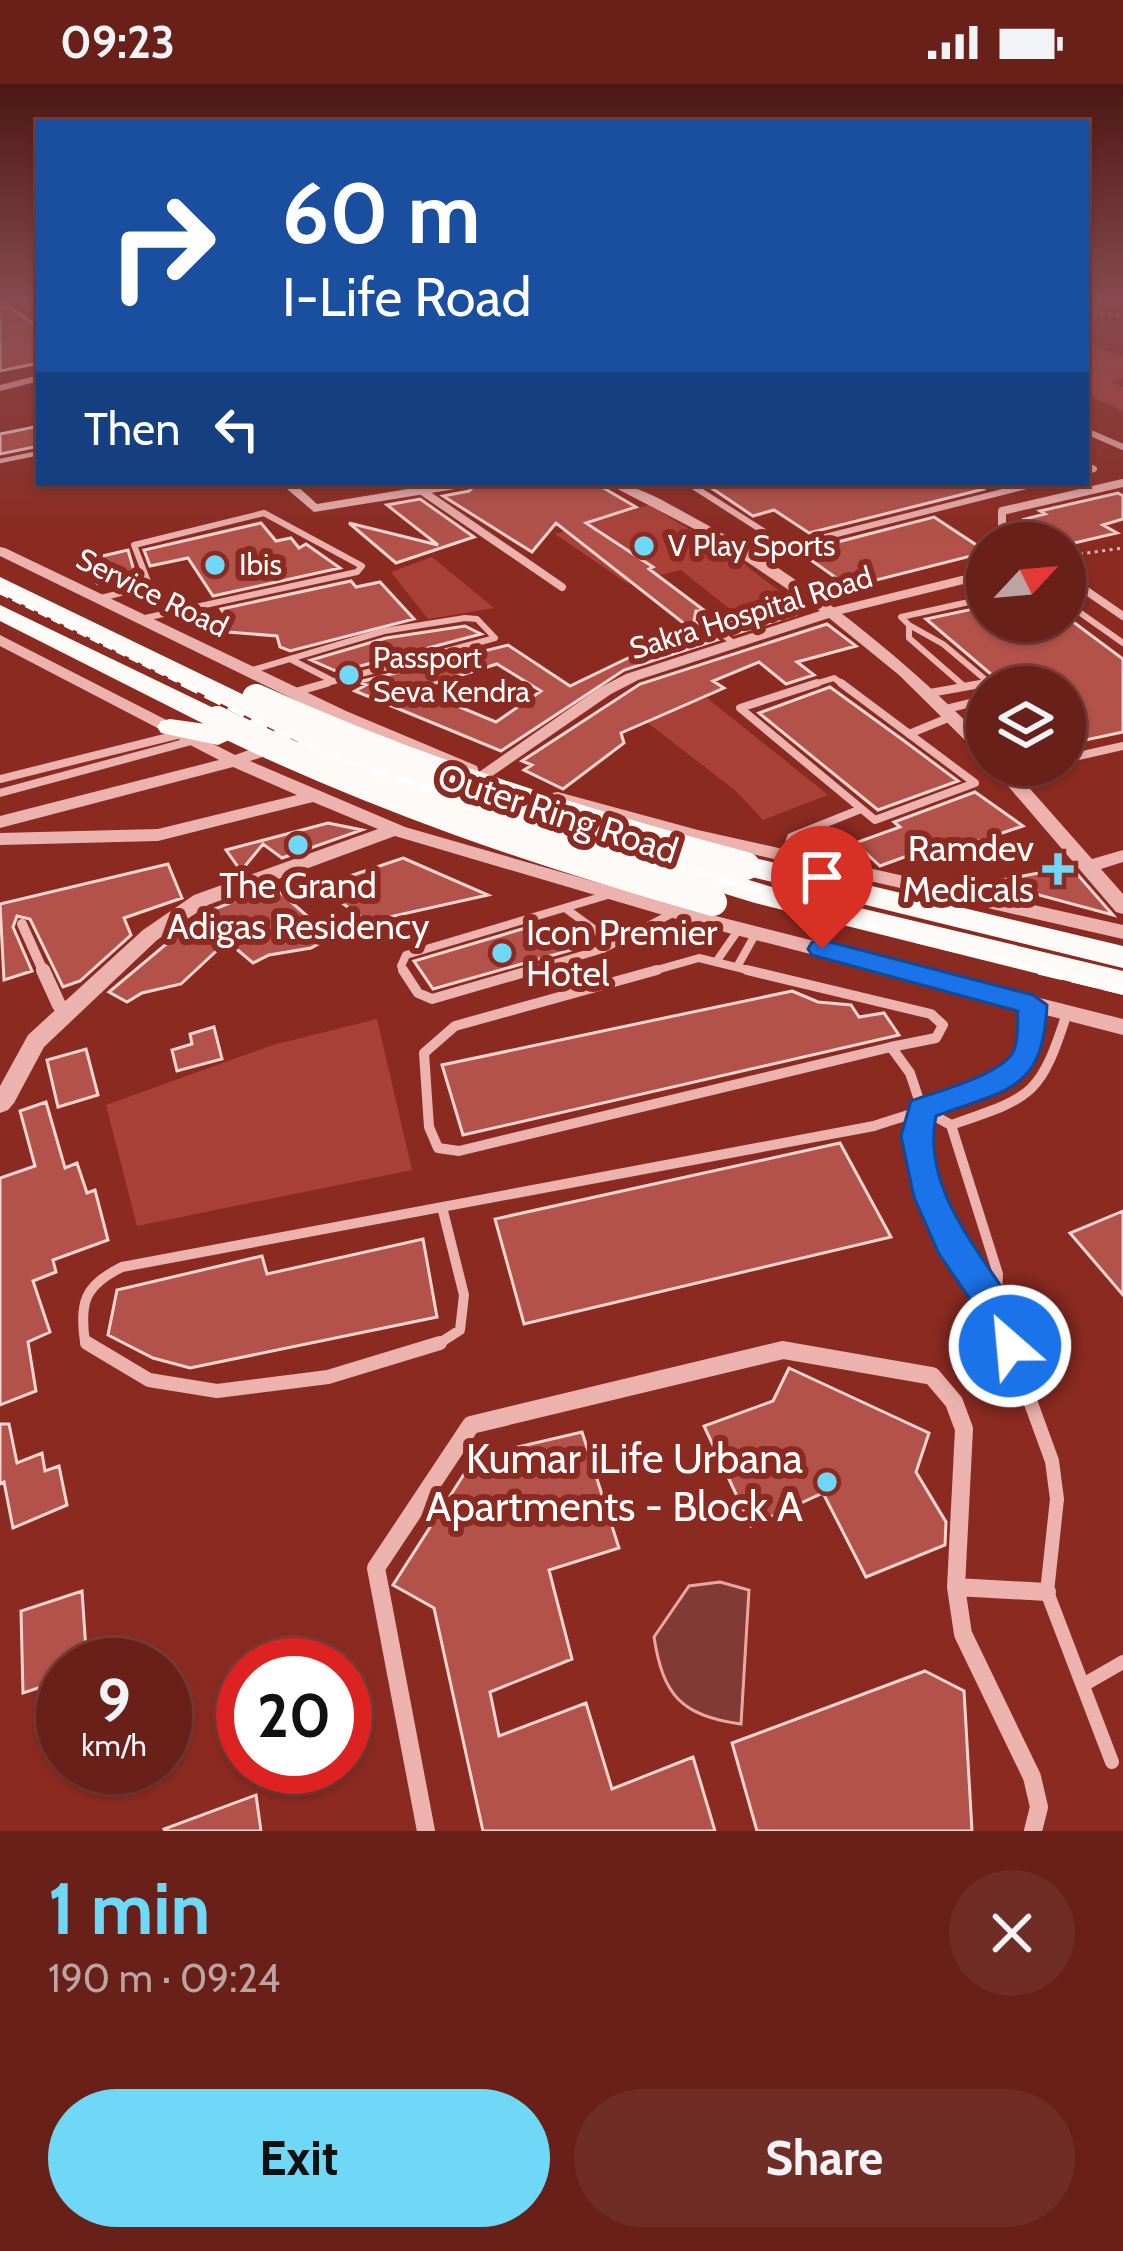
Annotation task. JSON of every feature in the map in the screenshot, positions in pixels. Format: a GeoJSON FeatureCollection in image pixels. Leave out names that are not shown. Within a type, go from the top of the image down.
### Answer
{"type":"FeatureCollection","features":[{"type":"Feature","properties":{"kind":"highway","name":"Outer Ring Road"},"geometry":{"type":"LineString","coordinates":[[0,570],[269,693],[426,772],[567,819],[1123,957]]}},
{"type":"Feature","properties":{"kind":"highway"},"geometry":{"type":"LineString","coordinates":[[0,584],[269,693],[306,736],[449,800],[654,865],[1123,982]]}},
{"type":"Feature","properties":{"kind":"highway","name":"Outer Ring Road"},"geometry":{"type":"LineString","coordinates":[[0,612],[191,730],[478,831],[712,902],[1123,1003]]}},
{"type":"Feature","properties":{"kind":"highway"},"geometry":{"type":"LineString","coordinates":[[191,730],[218,737],[269,693]]}},
{"type":"Feature","properties":{"kind":"street"},"geometry":{"type":"LineString","coordinates":[[0,386],[29,379]]}},
{"type":"Feature","properties":{"kind":"street"},"geometry":{"type":"LineString","coordinates":[[1089,432],[1123,447]]}},
{"type":"Feature","properties":{"kind":"street"},"geometry":{"type":"LineString","coordinates":[[1002,522],[1002,512],[1123,483]]}},
{"type":"Feature","properties":{"kind":"street"},"geometry":{"type":"LineString","coordinates":[[289,486],[314,508],[451,486]]}},
{"type":"Feature","properties":{"kind":"street"},"geometry":{"type":"LineString","coordinates":[[622,486],[750,556],[930,693],[966,730]]}},
{"type":"Feature","properties":{"kind":"street"},"geometry":{"type":"LineString","coordinates":[[422,491],[562,587]]}},
{"type":"Feature","properties":{"kind":"street","name":"Service Road"},"geometry":{"type":"LineString","coordinates":[[0,551],[145,619],[269,693],[340,715],[486,776],[674,829],[1123,932]]}},
{"type":"Feature","properties":{"kind":"street","name":"Sakra Hospital Road"},"geometry":{"type":"LineString","coordinates":[[0,1104],[13,1089],[22,1058],[68,1011],[150,935],[201,900],[394,830],[486,776],[605,691],[731,641],[966,579]]}},
{"type":"Feature","properties":{"kind":"street"},"geometry":{"type":"LineString","coordinates":[[1086,590],[1123,616]]}},
{"type":"Feature","properties":{"kind":"street"},"geometry":{"type":"LineString","coordinates":[[0,640],[191,730],[234,761],[394,830],[675,912],[1123,1027]]}},
{"type":"Feature","properties":{"kind":"street"},"geometry":{"type":"LineString","coordinates":[[0,822],[234,761],[306,736],[340,715]]}},
{"type":"Feature","properties":{"kind":"street"},"geometry":{"type":"LineString","coordinates":[[1019,786],[1123,907]]}},
{"type":"Feature","properties":{"kind":"street"},"geometry":{"type":"LineString","coordinates":[[0,839],[158,835],[309,796]]}},
{"type":"Feature","properties":{"kind":"street"},"geometry":{"type":"LineString","coordinates":[[635,901],[674,829]]}},
{"type":"Feature","properties":{"kind":"street"},"geometry":{"type":"LineString","coordinates":[[1090,866],[1123,856]]}},
{"type":"Feature","properties":{"kind":"street"},"geometry":{"type":"LineString","coordinates":[[22,924],[59,1005],[68,1011]]}},
{"type":"Feature","properties":{"kind":"street"},"geometry":{"type":"LineString","coordinates":[[426,1831],[376,1568],[470,1425],[783,1350],[932,1376],[954,1402],[964,1429],[966,1458],[956,1587],[963,1634],[1032,1777],[1039,1808],[1033,1831]]}},
{"type":"Feature","properties":{"kind":"street"},"geometry":{"type":"LineString","coordinates":[[956,1587],[1047,1592]]}},
{"type":"Feature","properties":{"kind":"lane"},"geometry":{"type":"LineString","coordinates":[[0,461],[36,454]]}},
{"type":"Feature","properties":{"kind":"lane"},"geometry":{"type":"LineString","coordinates":[[693,486],[788,547]]}},
{"type":"Feature","properties":{"kind":"lane"},"geometry":{"type":"LineString","coordinates":[[750,556],[1026,486]]}},
{"type":"Feature","properties":{"kind":"lane"},"geometry":{"type":"LineString","coordinates":[[145,619],[357,572],[362,566],[264,513],[134,545],[148,586],[163,606],[174,611]]}},
{"type":"Feature","properties":{"kind":"lane"},"geometry":{"type":"LineString","coordinates":[[101,598],[148,586]]}},
{"type":"Feature","properties":{"kind":"lane"},"geometry":{"type":"LineString","coordinates":[[966,602],[901,616],[969,666]]}},
{"type":"Feature","properties":{"kind":"lane"},"geometry":{"type":"LineString","coordinates":[[700,617],[731,641]]}},
{"type":"Feature","properties":{"kind":"lane"},"geometry":{"type":"LineString","coordinates":[[1086,617],[1123,644]]}},
{"type":"Feature","properties":{"kind":"lane"},"geometry":{"type":"LineString","coordinates":[[465,618],[477,619],[495,638],[269,693],[290,658],[384,631],[465,618]]}},
{"type":"Feature","properties":{"kind":"lane"},"geometry":{"type":"LineString","coordinates":[[909,626],[909,638],[964,686]]}},
{"type":"Feature","properties":{"kind":"lane"},"geometry":{"type":"LineString","coordinates":[[290,658],[331,680]]}},
{"type":"Feature","properties":{"kind":"lane"},"geometry":{"type":"LineString","coordinates":[[834,678],[975,783],[874,820],[861,809],[740,708],[834,678]]}},
{"type":"Feature","properties":{"kind":"lane"},"geometry":{"type":"LineString","coordinates":[[930,693],[964,686]]}},
{"type":"Feature","properties":{"kind":"lane"},"geometry":{"type":"LineString","coordinates":[[909,734],[966,707]]}},
{"type":"Feature","properties":{"kind":"lane"},"geometry":{"type":"LineString","coordinates":[[0,779],[191,730]]}},
{"type":"Feature","properties":{"kind":"lane"},"geometry":{"type":"LineString","coordinates":[[0,793],[191,730]]}},
{"type":"Feature","properties":{"kind":"lane"},"geometry":{"type":"LineString","coordinates":[[1086,756],[1123,746]]}},
{"type":"Feature","properties":{"kind":"lane"},"geometry":{"type":"LineString","coordinates":[[785,856],[791,837],[861,809]]}},
{"type":"Feature","properties":{"kind":"lane"},"geometry":{"type":"LineString","coordinates":[[612,894],[406,955],[401,966],[418,993],[432,999],[614,943],[675,912]]}},
{"type":"Feature","properties":{"kind":"lane"},"geometry":{"type":"LineString","coordinates":[[565,908],[614,943]]}},
{"type":"Feature","properties":{"kind":"lane"},"geometry":{"type":"LineString","coordinates":[[716,962],[748,931]]}},
{"type":"Feature","properties":{"kind":"lane"},"geometry":{"type":"LineString","coordinates":[[737,967],[748,931]]}},
{"type":"Feature","properties":{"kind":"lane"},"geometry":{"type":"LineString","coordinates":[[698,958],[737,967],[931,1013],[943,1025],[936,1038],[459,1150],[438,1148],[429,1127],[424,1053],[445,1032],[698,958]]}},
{"type":"Feature","properties":{"kind":"lane"},"geometry":{"type":"LineString","coordinates":[[442,1207],[464,1295],[460,1330],[433,1348],[228,1394],[184,1390],[142,1378],[85,1342],[79,1304],[93,1280],[122,1267],[442,1207],[874,1126],[922,1109],[993,1083],[1020,1066],[1030,1048],[1033,1005]]}},
{"type":"Feature","properties":{"kind":"lane"},"geometry":{"type":"LineString","coordinates":[[951,1125],[1022,1100],[1048,1070],[1067,1013]]}},
{"type":"Feature","properties":{"kind":"lane"},"geometry":{"type":"LineString","coordinates":[[891,1048],[910,1073],[922,1109],[916,1136],[930,1197],[972,1280],[996,1308],[1052,1461],[1058,1498],[1047,1592],[1112,1762]]}},
{"type":"Feature","properties":{"kind":"lane"},"geometry":{"type":"LineString","coordinates":[[922,1109],[951,1125],[998,1274],[996,1308]]}},
{"type":"Feature","properties":{"kind":"lane"},"geometry":{"type":"LineString","coordinates":[[1083,1685],[1123,1662]]}},
{"type":"Feature","properties":{"kind":"path"},"geometry":{"type":"LineString","coordinates":[[1086,553],[1123,548]]}},
{"type":"Feature","properties":{"kind":"shaded area"},"geometry":{"type":"Polygon","coordinates":[[[1089,379],[1121,379],[1111,382],[1123,387],[1123,411],[1089,396],[1089,379]]]}},
{"type":"Feature","properties":{"kind":"shaded area","name":"V Play Sports"},"geometry":{"type":"Polygon","coordinates":[[[649,505],[735,557],[792,601],[737,615],[681,570],[627,583],[555,534],[649,505]]]}},
{"type":"Feature","properties":{"kind":"shaded area"},"geometry":{"type":"Polygon","coordinates":[[[432,557],[494,608],[428,619],[391,572],[432,557]]]}},
{"type":"Feature","properties":{"kind":"shaded area"},"geometry":{"type":"Polygon","coordinates":[[[707,698],[828,795],[763,820],[736,791],[644,720],[707,698]]]}},
{"type":"Feature","properties":{"kind":"shaded area"},"geometry":{"type":"Polygon","coordinates":[[[377,1019],[412,1170],[137,1226],[106,1105],[273,1045],[377,1019]]]}},
{"type":"Feature","properties":{"kind":"shaded area"},"geometry":{"type":"Polygon","coordinates":[[[720,1582],[749,1590],[741,1724],[703,1715],[678,1699],[663,1674],[654,1637],[689,1586],[720,1582]]]}},
{"type":"Feature","properties":{"kind":"building"},"geometry":{"type":"Polygon","coordinates":[[[36,427],[36,447],[0,454],[0,434],[36,427]]]}},
{"type":"Feature","properties":{"kind":"building"},"geometry":{"type":"Polygon","coordinates":[[[475,486],[600,486],[636,507],[586,523],[653,567],[649,569],[705,611],[696,611],[694,621],[717,640],[624,670],[501,751],[355,691],[366,685],[359,682],[508,645],[570,686],[653,646],[657,650],[700,636],[556,523],[532,552],[443,496],[475,486]],[[497,664],[416,689],[496,722],[541,691],[497,664]]]}},
{"type":"Feature","properties":{"kind":"building"},"geometry":{"type":"Polygon","coordinates":[[[708,486],[984,486],[809,533],[774,510],[753,516],[708,486]]]}},
{"type":"Feature","properties":{"kind":"building"},"geometry":{"type":"Polygon","coordinates":[[[1118,493],[1123,496],[1123,519],[1103,525],[1117,533],[1086,540],[1086,522],[1025,519],[1045,514],[1040,511],[1118,493]]]}},
{"type":"Feature","properties":{"kind":"building"},"geometry":{"type":"Polygon","coordinates":[[[420,499],[474,537],[396,563],[349,523],[438,545],[387,505],[420,499]]]}},
{"type":"Feature","properties":{"kind":"building"},"geometry":{"type":"Polygon","coordinates":[[[934,517],[966,538],[966,557],[849,587],[808,558],[836,552],[826,545],[934,517]]]}},
{"type":"Feature","properties":{"kind":"building"},"geometry":{"type":"Polygon","coordinates":[[[261,523],[276,541],[291,538],[299,548],[306,544],[340,568],[213,596],[188,558],[150,566],[144,550],[261,523]]]}},
{"type":"Feature","properties":{"kind":"building"},"geometry":{"type":"Polygon","coordinates":[[[128,550],[135,574],[97,583],[81,561],[128,550]]]}},
{"type":"Feature","properties":{"kind":"building"},"geometry":{"type":"Polygon","coordinates":[[[351,581],[356,587],[380,582],[414,619],[290,651],[280,647],[277,636],[228,632],[220,618],[226,617],[221,609],[351,581]]]}},
{"type":"Feature","properties":{"kind":"building"},"geometry":{"type":"Polygon","coordinates":[[[784,606],[795,615],[734,634],[705,611],[721,623],[784,606]]]}},
{"type":"Feature","properties":{"kind":"building"},"geometry":{"type":"Polygon","coordinates":[[[966,610],[966,642],[1086,642],[1086,631],[1123,659],[1123,732],[1086,740],[1086,666],[981,666],[926,619],[966,610]]]}},
{"type":"Feature","properties":{"kind":"building"},"geometry":{"type":"Polygon","coordinates":[[[827,624],[856,646],[797,662],[814,675],[786,684],[759,662],[713,681],[724,688],[621,733],[624,743],[563,789],[524,770],[532,765],[522,761],[640,684],[827,624]]]}},
{"type":"Feature","properties":{"kind":"building"},"geometry":{"type":"Polygon","coordinates":[[[465,626],[481,634],[338,672],[311,660],[386,638],[465,626]]]}},
{"type":"Feature","properties":{"kind":"building"},"geometry":{"type":"Polygon","coordinates":[[[830,687],[958,781],[878,810],[759,713],[830,687]]]}},
{"type":"Feature","properties":{"kind":"building"},"geometry":{"type":"Polygon","coordinates":[[[975,792],[1023,826],[937,855],[929,848],[880,866],[855,843],[900,827],[894,822],[975,792]]]}},
{"type":"Feature","properties":{"kind":"building"},"geometry":{"type":"Polygon","coordinates":[[[328,823],[362,830],[282,858],[263,844],[241,871],[226,850],[328,823]]]}},
{"type":"Feature","properties":{"kind":"building"},"geometry":{"type":"Polygon","coordinates":[[[403,858],[488,895],[367,922],[320,886],[403,858]]]}},
{"type":"Feature","properties":{"kind":"building"},"geometry":{"type":"Polygon","coordinates":[[[168,864],[182,898],[124,918],[131,935],[80,981],[63,987],[30,919],[17,916],[13,927],[32,971],[4,980],[0,904],[168,864]]]}},
{"type":"Feature","properties":{"kind":"building"},"geometry":{"type":"Polygon","coordinates":[[[1071,867],[1113,915],[991,882],[1071,867]]]}},
{"type":"Feature","properties":{"kind":"building"},"geometry":{"type":"Polygon","coordinates":[[[273,886],[331,937],[311,948],[269,955],[253,963],[227,941],[181,984],[142,993],[127,1002],[109,992],[202,914],[273,886]]]}},
{"type":"Feature","properties":{"kind":"building","name":"Icon Premier Hotel"},"geometry":{"type":"Polygon","coordinates":[[[539,924],[547,937],[577,928],[589,945],[433,989],[414,961],[539,924]]]}},
{"type":"Feature","properties":{"kind":"building"},"geometry":{"type":"Polygon","coordinates":[[[792,991],[818,1002],[851,1005],[859,1017],[884,1013],[899,1035],[463,1135],[442,1065],[792,991]]]}},
{"type":"Feature","properties":{"kind":"building"},"geometry":{"type":"Polygon","coordinates":[[[214,1027],[222,1059],[177,1071],[172,1050],[192,1044],[190,1034],[214,1027]]]}},
{"type":"Feature","properties":{"kind":"building"},"geometry":{"type":"Polygon","coordinates":[[[86,1049],[98,1095],[58,1107],[47,1060],[86,1049]]]}},
{"type":"Feature","properties":{"kind":"building"},"geometry":{"type":"Polygon","coordinates":[[[46,1102],[65,1168],[77,1163],[87,1193],[95,1190],[108,1240],[53,1260],[56,1272],[33,1281],[50,1332],[28,1342],[36,1391],[0,1405],[0,1178],[35,1166],[20,1111],[46,1102]]]}},
{"type":"Feature","properties":{"kind":"building"},"geometry":{"type":"Polygon","coordinates":[[[840,1143],[891,1237],[524,1324],[495,1219],[840,1143]]]}},
{"type":"Feature","properties":{"kind":"building"},"geometry":{"type":"Polygon","coordinates":[[[1123,1211],[1123,1295],[1070,1233],[1123,1211]]]}},
{"type":"Feature","properties":{"kind":"building"},"geometry":{"type":"Polygon","coordinates":[[[423,1239],[437,1317],[190,1368],[153,1358],[108,1335],[117,1290],[262,1256],[267,1274],[423,1239]]]}},
{"type":"Feature","properties":{"kind":"building","name":"Kumar iLife Urbana Apartments - Block A"},"geometry":{"type":"Polygon","coordinates":[[[789,1368],[929,1433],[916,1472],[946,1522],[945,1545],[866,1577],[823,1493],[751,1526],[704,1426],[773,1401],[789,1368]]]}},
{"type":"Feature","properties":{"kind":"building"},"geometry":{"type":"Polygon","coordinates":[[[0,1424],[9,1424],[17,1463],[42,1453],[45,1471],[59,1466],[67,1505],[13,1528],[4,1482],[0,1484],[0,1424]]]}},
{"type":"Feature","properties":{"kind":"building"},"geometry":{"type":"Polygon","coordinates":[[[582,1432],[619,1548],[549,1570],[572,1659],[490,1692],[499,1736],[586,1703],[612,1789],[693,1757],[715,1831],[483,1831],[434,1608],[393,1585],[475,1457],[582,1432]]]}},
{"type":"Feature","properties":{"kind":"building"},"geometry":{"type":"Polygon","coordinates":[[[82,1591],[85,1638],[36,1638],[36,1689],[23,1693],[21,1611],[82,1591]]]}},
{"type":"Feature","properties":{"kind":"building"},"geometry":{"type":"Polygon","coordinates":[[[925,1671],[964,1691],[972,1831],[757,1831],[732,1743],[925,1671]]]}},
{"type":"Feature","properties":{"kind":"building"},"geometry":{"type":"Polygon","coordinates":[[[256,1795],[261,1831],[164,1829],[256,1795]]]}},
{"type":"Feature","properties":{"kind":"railway"},"geometry":{"type":"LineString","coordinates":[[0,592],[182,683]]}},
{"type":"Feature","properties":{"kind":"railway"},"geometry":{"type":"LineString","coordinates":[[182,683],[188,686]]}},
{"type":"Feature","properties":{"kind":"railway"},"geometry":{"type":"LineString","coordinates":[[182,683],[328,757],[912,939],[1051,973]]}},
{"type":"Feature","properties":{"kind":"railway"},"geometry":{"type":"LineString","coordinates":[[1039,970],[1123,990]]}},
{"type":"Feature","properties":{"kind":"place","name":"V Play Sports"},"geometry":{"type":"Point","coordinates":[644,546]}},
{"type":"Feature","properties":{"kind":"place","name":"Ibis"},"geometry":{"type":"Point","coordinates":[215,565]}},
{"type":"Feature","properties":{"kind":"place","name":"Passport Seva Kendra"},"geometry":{"type":"Point","coordinates":[349,675]}},
{"type":"Feature","properties":{"kind":"place","name":"The Grand Adigas Residency"},"geometry":{"type":"Point","coordinates":[298,845]}},
{"type":"Feature","properties":{"kind":"place","name":"Ramdev Medicals"},"geometry":{"type":"Point","coordinates":[1058,869]}},
{"type":"Feature","properties":{"kind":"place","name":"Icon Premier Hotel"},"geometry":{"type":"Point","coordinates":[502,953]}},
{"type":"Feature","properties":{"kind":"place","name":"Kumar iLife Urbana Apartments - Block A"},"geometry":{"type":"Point","coordinates":[827,1482]}},
{"type":"Feature","properties":{"kind":"route"},"geometry":{"type":"LineString","coordinates":[[822,949],[1033,1005],[1030,1048],[1020,1066],[993,1083],[922,1109],[916,1136],[930,1197],[951,1244],[996,1308],[1010,1346]]}}]}
